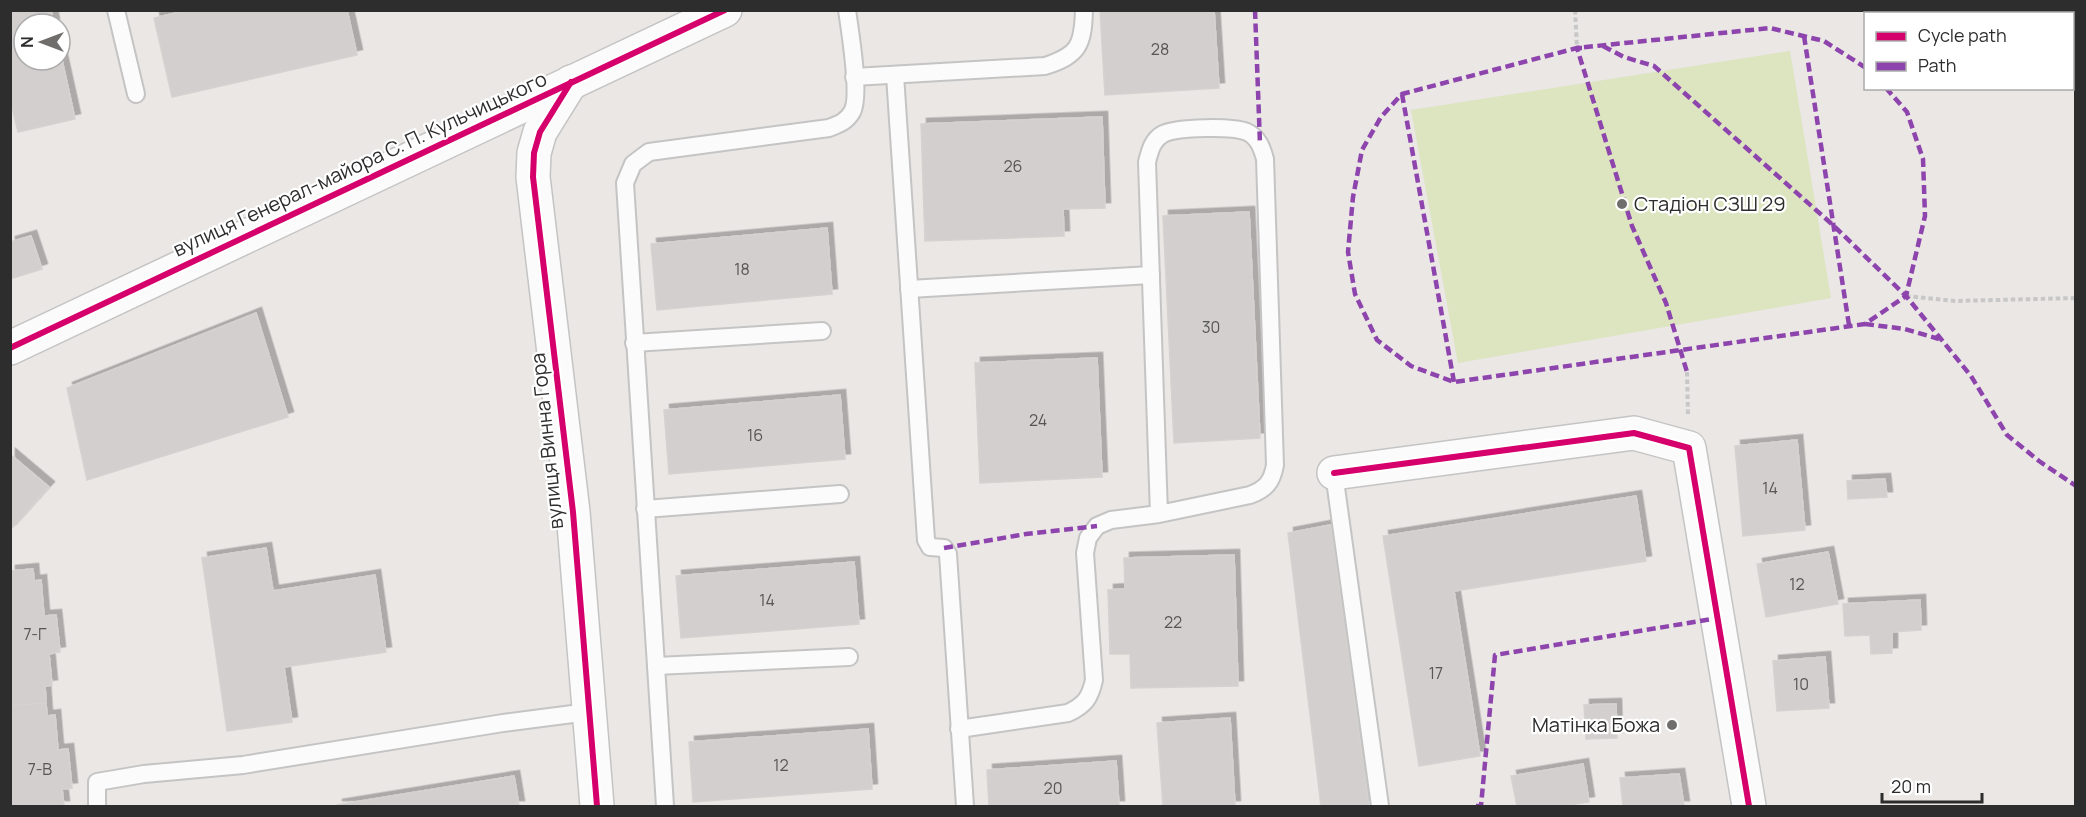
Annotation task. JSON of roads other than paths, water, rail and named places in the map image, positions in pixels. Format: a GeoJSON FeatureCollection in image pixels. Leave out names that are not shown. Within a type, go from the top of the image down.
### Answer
{"type":"FeatureCollection","features":[{"type":"Feature","properties":{"kind":"street","name":"вулиця Генерал-майора С. П. Кульчицького"},"geometry":{"type":"LineString","coordinates":[[10,348],[725,10]]}},
{"type":"Feature","properties":{"kind":"street","name":"вулиця Винна Гора"},"geometry":{"type":"LineString","coordinates":[[571,82],[540,132],[534,153],[533,177],[573,512],[597,807]]}},
{"type":"Feature","properties":{"kind":"street"},"geometry":{"type":"LineString","coordinates":[[1334,473],[1635,433],[1689,448],[1749,807]]}},
{"type":"Feature","properties":{"kind":"lane"},"geometry":{"type":"LineString","coordinates":[[116,10],[136,94]]}},
{"type":"Feature","properties":{"kind":"lane"},"geometry":{"type":"LineString","coordinates":[[665,807],[625,183],[633,164],[650,152],[830,128],[843,123],[853,111],[856,95],[847,10]]}},
{"type":"Feature","properties":{"kind":"lane"},"geometry":{"type":"LineString","coordinates":[[854,77],[1046,66],[1065,60],[1079,46],[1084,27],[1084,10]]}},
{"type":"Feature","properties":{"kind":"lane"},"geometry":{"type":"LineString","coordinates":[[895,75],[926,540],[930,547],[944,548],[948,554],[965,807]]}},
{"type":"Feature","properties":{"kind":"lane"},"geometry":{"type":"LineString","coordinates":[[959,729],[1068,712],[1082,707],[1091,695],[1094,680],[1085,553],[1088,538],[1097,526],[1111,520],[1159,514],[1250,495],[1263,490],[1272,479],[1275,465],[1265,159],[1260,144],[1249,133],[1233,129],[1177,131],[1161,135],[1151,147],[1147,162],[1159,514]]}},
{"type":"Feature","properties":{"kind":"lane"},"geometry":{"type":"LineString","coordinates":[[909,289],[1151,275]]}},
{"type":"Feature","properties":{"kind":"lane"},"geometry":{"type":"LineString","coordinates":[[634,344],[822,332]]}},
{"type":"Feature","properties":{"kind":"lane"},"geometry":{"type":"LineString","coordinates":[[1334,473],[1380,807]]}},
{"type":"Feature","properties":{"kind":"lane"},"geometry":{"type":"LineString","coordinates":[[645,509],[840,494]]}},
{"type":"Feature","properties":{"kind":"lane"},"geometry":{"type":"LineString","coordinates":[[656,666],[849,657]]}},
{"type":"Feature","properties":{"kind":"lane"},"geometry":{"type":"LineString","coordinates":[[96,807],[97,782],[144,774],[243,765],[503,723],[588,712]]}},
{"type":"Feature","properties":{"kind":"place","name":"Стадіон СЗШ 29"},"geometry":{"type":"Point","coordinates":[1622,204]}},
{"type":"Feature","properties":{"kind":"place","name":"Матінка Божа"},"geometry":{"type":"Point","coordinates":[1672,725]}}]}
